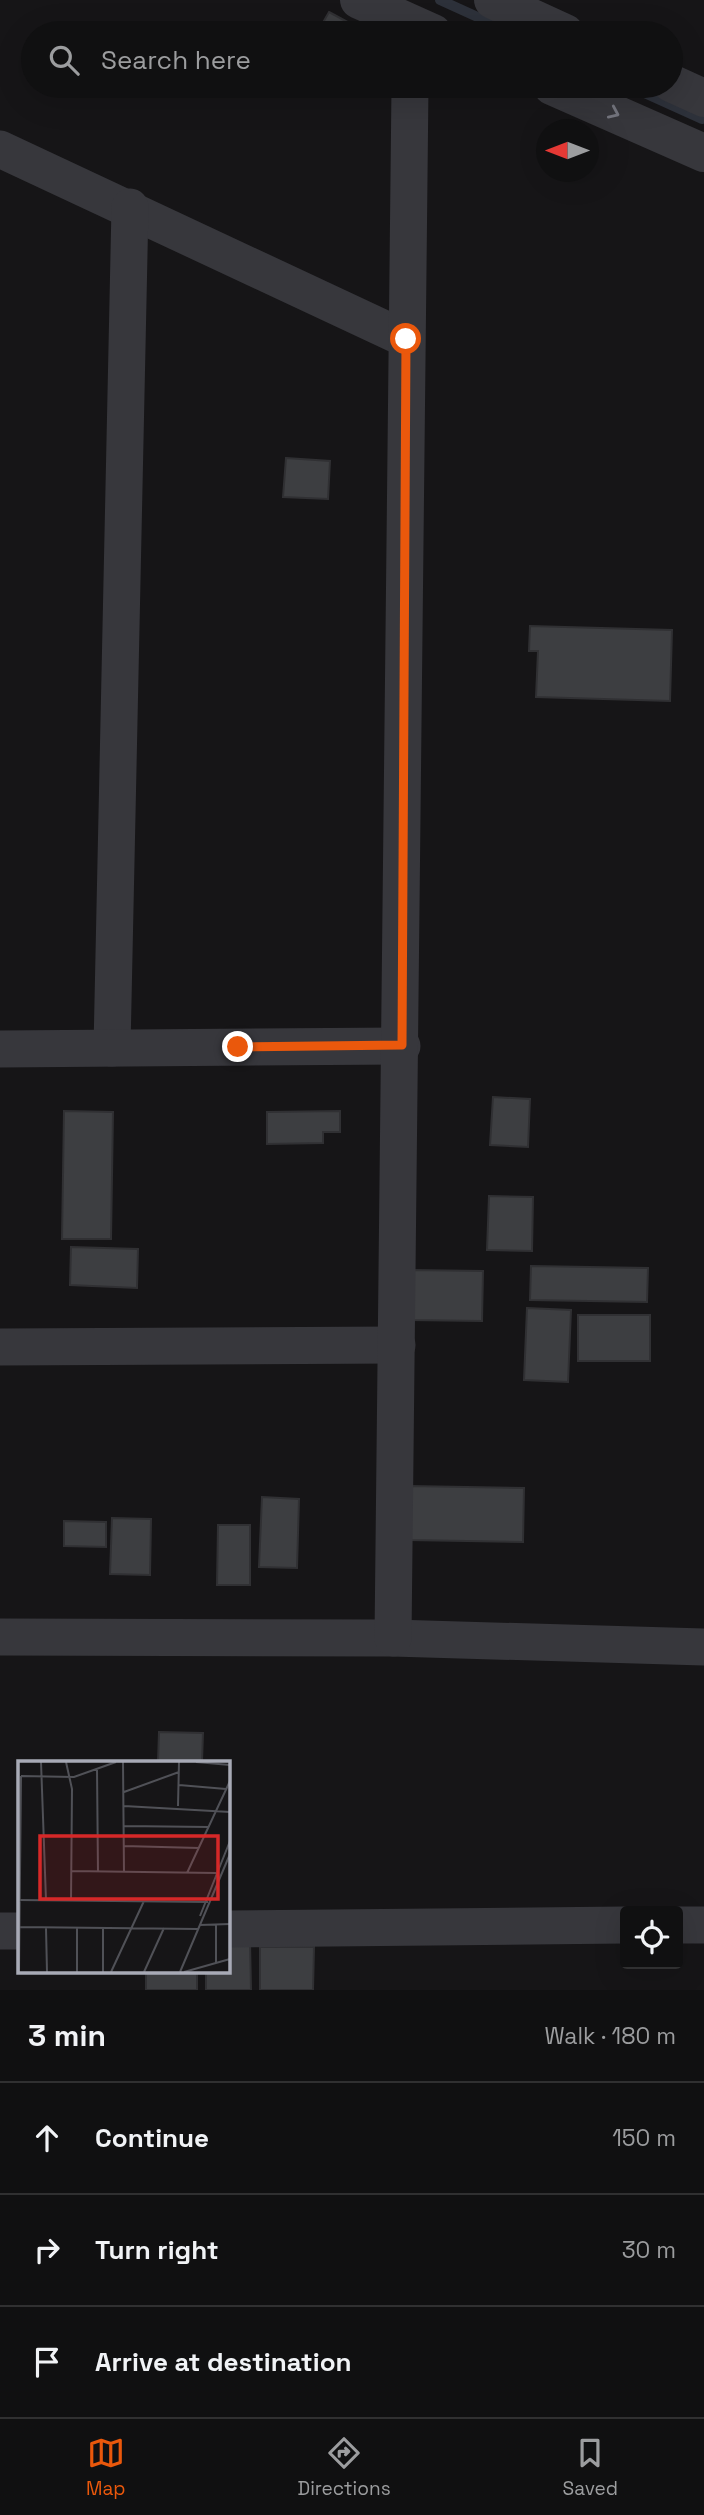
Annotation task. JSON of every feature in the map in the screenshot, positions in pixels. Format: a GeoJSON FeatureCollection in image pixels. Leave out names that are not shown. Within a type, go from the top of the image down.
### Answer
{"type":"FeatureCollection","features":[{"type":"Feature","properties":{"kind":"street"},"geometry":{"type":"LineString","coordinates":[[359,0],[401,21]]}},
{"type":"Feature","properties":{"kind":"street"},"geometry":{"type":"LineString","coordinates":[[493,0],[539,21]]}},
{"type":"Feature","properties":{"kind":"street"},"geometry":{"type":"LineString","coordinates":[[683,88],[704,98]]}},
{"type":"Feature","properties":{"kind":"street"},"geometry":{"type":"LineString","coordinates":[[393,1638],[402,1045],[406,339],[411,98]]}},
{"type":"Feature","properties":{"kind":"street"},"geometry":{"type":"LineString","coordinates":[[579,98],[704,153]]}},
{"type":"Feature","properties":{"kind":"street"},"geometry":{"type":"LineString","coordinates":[[0,149],[406,339]]}},
{"type":"Feature","properties":{"kind":"street"},"geometry":{"type":"LineString","coordinates":[[112,1048],[130,208]]}},
{"type":"Feature","properties":{"kind":"street"},"geometry":{"type":"LineString","coordinates":[[0,1049],[402,1045]]}},
{"type":"Feature","properties":{"kind":"street"},"geometry":{"type":"LineString","coordinates":[[0,1347],[397,1345]]}},
{"type":"Feature","properties":{"kind":"street"},"geometry":{"type":"LineString","coordinates":[[0,1637],[393,1638],[704,1647]]}},
{"type":"Feature","properties":{"kind":"street"},"geometry":{"type":"LineString","coordinates":[[229,1929],[620,1925]]}},
{"type":"Feature","properties":{"kind":"street"},"geometry":{"type":"LineString","coordinates":[[683,1925],[704,1925]]}},
{"type":"Feature","properties":{"kind":"street"},"geometry":{"type":"LineString","coordinates":[[0,1931],[18,1931]]}},
{"type":"Feature","properties":{"kind":"building"},"geometry":{"type":"Polygon","coordinates":[[[329,12],[346,21],[324,21],[329,12]]]}},
{"type":"Feature","properties":{"kind":"building"},"geometry":{"type":"Polygon","coordinates":[[[286,458],[330,461],[328,499],[283,497],[286,458]]]}},
{"type":"Feature","properties":{"kind":"building"},"geometry":{"type":"Polygon","coordinates":[[[530,626],[672,630],[670,701],[536,697],[538,651],[529,651],[530,626]]]}},
{"type":"Feature","properties":{"kind":"building"},"geometry":{"type":"Polygon","coordinates":[[[493,1097],[530,1099],[528,1147],[490,1145],[493,1097]]]}},
{"type":"Feature","properties":{"kind":"building"},"geometry":{"type":"Polygon","coordinates":[[[64,1111],[113,1112],[111,1239],[62,1239],[64,1111]]]}},
{"type":"Feature","properties":{"kind":"building"},"geometry":{"type":"Polygon","coordinates":[[[340,1111],[340,1132],[323,1132],[323,1143],[267,1144],[267,1112],[340,1111]]]}},
{"type":"Feature","properties":{"kind":"building"},"geometry":{"type":"Polygon","coordinates":[[[489,1196],[533,1197],[532,1251],[487,1250],[489,1196]]]}},
{"type":"Feature","properties":{"kind":"building"},"geometry":{"type":"Polygon","coordinates":[[[71,1247],[138,1249],[137,1288],[70,1285],[71,1247]]]}},
{"type":"Feature","properties":{"kind":"building"},"geometry":{"type":"Polygon","coordinates":[[[531,1266],[648,1268],[647,1302],[530,1300],[531,1266]]]}},
{"type":"Feature","properties":{"kind":"building"},"geometry":{"type":"Polygon","coordinates":[[[410,1270],[483,1271],[482,1321],[409,1320],[410,1270]]]}},
{"type":"Feature","properties":{"kind":"building"},"geometry":{"type":"Polygon","coordinates":[[[527,1308],[571,1310],[568,1382],[524,1380],[527,1308]]]}},
{"type":"Feature","properties":{"kind":"building"},"geometry":{"type":"Polygon","coordinates":[[[578,1315],[650,1315],[650,1361],[578,1361],[578,1315]]]}},
{"type":"Feature","properties":{"kind":"building"},"geometry":{"type":"Polygon","coordinates":[[[409,1486],[524,1488],[523,1542],[408,1540],[409,1486]]]}},
{"type":"Feature","properties":{"kind":"building"},"geometry":{"type":"Polygon","coordinates":[[[262,1497],[299,1499],[297,1568],[259,1567],[262,1497]]]}},
{"type":"Feature","properties":{"kind":"building"},"geometry":{"type":"Polygon","coordinates":[[[112,1518],[151,1519],[150,1575],[110,1574],[112,1518]]]}},
{"type":"Feature","properties":{"kind":"building"},"geometry":{"type":"Polygon","coordinates":[[[64,1521],[106,1522],[106,1547],[64,1546],[64,1521]]]}},
{"type":"Feature","properties":{"kind":"building"},"geometry":{"type":"Polygon","coordinates":[[[218,1525],[250,1525],[250,1585],[217,1585],[218,1525]]]}},
{"type":"Feature","properties":{"kind":"building"},"geometry":{"type":"Polygon","coordinates":[[[159,1732],[203,1733],[202,1761],[158,1761],[159,1732]]]}},
{"type":"Feature","properties":{"kind":"building"},"geometry":{"type":"Polygon","coordinates":[[[229,1942],[250,1942],[251,1990],[206,1990],[206,1972],[229,1972],[229,1942]]]}},
{"type":"Feature","properties":{"kind":"building"},"geometry":{"type":"Polygon","coordinates":[[[260,1947],[314,1947],[313,1990],[260,1990],[260,1947]]]}},
{"type":"Feature","properties":{"kind":"building"},"geometry":{"type":"Polygon","coordinates":[[[146,1972],[197,1972],[197,1990],[146,1990],[146,1972]]]}},
{"type":"Feature","properties":{"kind":"waterway"},"geometry":{"type":"LineString","coordinates":[[440,0],[486,21]]}},
{"type":"Feature","properties":{"kind":"waterway"},"geometry":{"type":"LineString","coordinates":[[656,98],[702,119]]}},
{"type":"Feature","properties":{"kind":"route"},"geometry":{"type":"LineString","coordinates":[[238,1047],[402,1045],[406,339]]}}]}
